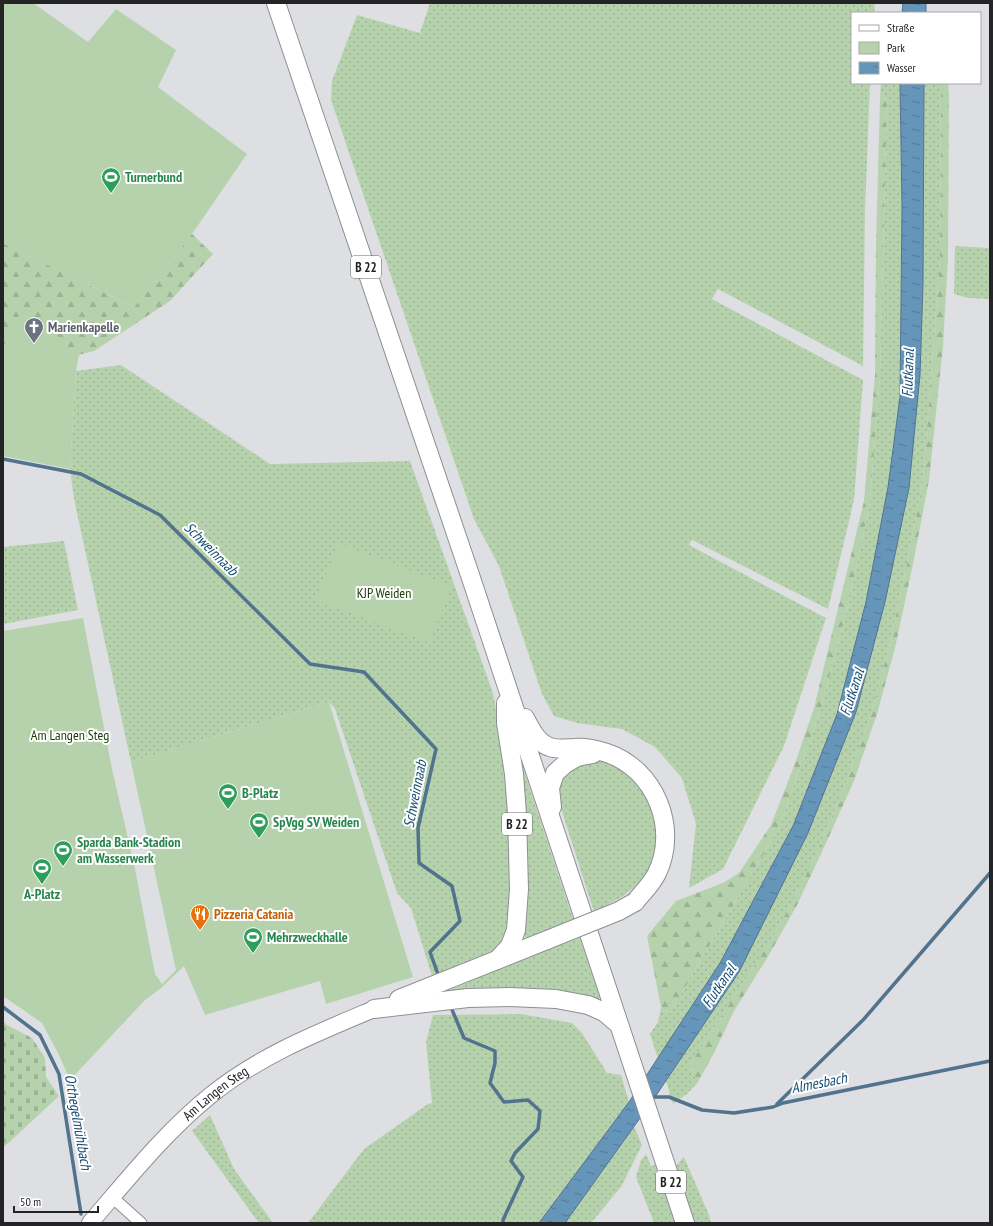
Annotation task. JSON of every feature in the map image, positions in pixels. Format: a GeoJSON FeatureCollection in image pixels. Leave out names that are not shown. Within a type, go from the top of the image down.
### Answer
{"type":"FeatureCollection","features":[{"type":"Feature","properties":{"kind":"main road","name":"B 22"},"geometry":{"type":"LineString","coordinates":[[276,3],[506,682],[556,838],[685,1223]]}},
{"type":"Feature","properties":{"kind":"main road","name":"B 22"},"geometry":{"type":"LineString","coordinates":[[497,960],[510,946],[516,930],[519,889],[517,814],[514,774],[506,723],[506,682]]}},
{"type":"Feature","properties":{"kind":"main road"},"geometry":{"type":"LineString","coordinates":[[374,1009],[414,999],[497,960],[619,911],[634,902],[647,888],[657,873],[664,853],[666,835],[664,820],[658,801],[650,785],[629,765],[606,752],[576,747],[550,747],[539,741],[506,682]]}},
{"type":"Feature","properties":{"kind":"main road"},"geometry":{"type":"LineString","coordinates":[[556,838],[550,788],[555,773],[577,756],[606,752]]}},
{"type":"Feature","properties":{"kind":"main road"},"geometry":{"type":"LineString","coordinates":[[414,999],[510,997],[556,999],[588,1005],[604,1012],[618,1024]]}},
{"type":"Feature","properties":{"kind":"street","name":"Am Langen Steg"},"geometry":{"type":"LineString","coordinates":[[90,1223],[170,1132],[210,1095],[267,1057],[374,1009]]}},
{"type":"Feature","properties":{"kind":"street"},"geometry":{"type":"LineString","coordinates":[[112,1197],[141,1223]]}},
{"type":"Feature","properties":{"kind":"green space","name":"Turnerbund"},"geometry":{"type":"Polygon","coordinates":[[[3,3],[33,3],[88,42],[116,9],[176,50],[158,87],[247,154],[192,234],[134,307],[3,243],[3,3]]]}},
{"type":"Feature","properties":{"kind":"green space"},"geometry":{"type":"Polygon","coordinates":[[[430,3],[875,3],[874,12],[851,12],[851,84],[870,84],[865,210],[863,366],[718,289],[712,299],[863,380],[854,500],[828,609],[692,540],[689,545],[826,618],[784,746],[723,869],[689,888],[696,824],[682,778],[655,747],[622,729],[577,723],[554,716],[542,694],[499,566],[474,519],[331,100],[332,81],[357,15],[420,33],[430,3]]]}},
{"type":"Feature","properties":{"kind":"green space"},"geometry":{"type":"Polygon","coordinates":[[[881,84],[900,84],[902,207],[900,397],[888,487],[866,602],[837,713],[793,826],[720,963],[658,1059],[650,1034],[658,1022],[661,1007],[669,1014],[779,828],[821,709],[849,602],[870,501],[880,376],[887,99],[880,97],[881,84]]]}},
{"type":"Feature","properties":{"kind":"green space"},"geometry":{"type":"Polygon","coordinates":[[[924,84],[941,84],[940,259],[923,480],[889,647],[871,714],[847,780],[817,852],[792,903],[762,954],[689,1066],[698,1082],[688,1093],[673,1104],[666,1081],[739,972],[808,833],[856,712],[885,602],[909,488],[920,375],[923,284],[924,84]]]}},
{"type":"Feature","properties":{"kind":"green space"},"geometry":{"type":"Polygon","coordinates":[[[941,84],[948,84],[948,259],[943,346],[929,480],[895,648],[877,714],[854,781],[821,854],[797,905],[769,955],[734,1011],[698,1082],[689,1066],[762,954],[792,903],[817,852],[847,780],[871,714],[889,647],[923,480],[940,259],[941,84]]]}},
{"type":"Feature","properties":{"kind":"green space"},"geometry":{"type":"Polygon","coordinates":[[[880,97],[887,99],[880,376],[870,501],[849,602],[821,709],[779,828],[669,1014],[661,1007],[647,936],[676,901],[723,883],[739,873],[771,825],[794,766],[814,708],[864,501],[875,375],[876,246],[880,97]]]}},
{"type":"Feature","properties":{"kind":"green space"},"geometry":{"type":"Polygon","coordinates":[[[192,234],[213,254],[170,301],[94,351],[70,357],[3,347],[3,243],[134,307],[192,234]]]}},
{"type":"Feature","properties":{"kind":"green space"},"geometry":{"type":"Polygon","coordinates":[[[955,246],[990,248],[990,299],[968,298],[954,294],[955,246]]]}},
{"type":"Feature","properties":{"kind":"green space"},"geometry":{"type":"Polygon","coordinates":[[[48,319],[70,357],[79,354],[76,371],[70,469],[3,456],[3,347],[10,334],[48,319]]]}},
{"type":"Feature","properties":{"kind":"green space"},"geometry":{"type":"Polygon","coordinates":[[[121,365],[270,464],[410,461],[493,693],[506,763],[512,910],[504,944],[492,952],[432,976],[411,908],[397,893],[335,709],[329,702],[131,762],[74,499],[70,469],[76,371],[121,365]]]}},
{"type":"Feature","properties":{"kind":"green space"},"geometry":{"type":"Polygon","coordinates":[[[64,541],[78,610],[3,624],[3,547],[64,541]]]}},
{"type":"Feature","properties":{"kind":"green space","name":"KJP Weiden"},"geometry":{"type":"Polygon","coordinates":[[[338,543],[451,586],[430,643],[316,600],[338,543]]]}},
{"type":"Feature","properties":{"kind":"green space","name":"SpVgg SV Weiden"},"geometry":{"type":"Polygon","coordinates":[[[83,618],[112,769],[135,869],[155,974],[162,984],[176,970],[131,762],[329,702],[413,977],[326,1004],[320,981],[205,1015],[184,966],[161,988],[144,1001],[70,1080],[42,1023],[3,996],[3,631],[83,618]]]}},
{"type":"Feature","properties":{"kind":"green space"},"geometry":{"type":"Polygon","coordinates":[[[516,747],[573,919],[528,938],[524,936],[516,747]]]}},
{"type":"Feature","properties":{"kind":"green space"},"geometry":{"type":"Polygon","coordinates":[[[594,759],[617,765],[636,780],[650,801],[657,821],[657,845],[652,864],[643,880],[622,897],[594,912],[559,802],[560,785],[566,771],[594,759]]]}},
{"type":"Feature","properties":{"kind":"green space"},"geometry":{"type":"Polygon","coordinates":[[[580,938],[600,997],[598,1002],[441,994],[515,962],[580,938]]]}},
{"type":"Feature","properties":{"kind":"green space"},"geometry":{"type":"Polygon","coordinates":[[[521,1014],[572,1023],[582,1033],[607,1073],[621,1075],[629,1102],[539,1223],[308,1223],[364,1149],[428,1104],[432,1103],[426,1042],[433,1015],[521,1014]]]}},
{"type":"Feature","properties":{"kind":"green space"},"geometry":{"type":"Polygon","coordinates":[[[3,1021],[7,1025],[32,1038],[45,1058],[46,1077],[59,1096],[3,1148],[3,1021]]]}},
{"type":"Feature","properties":{"kind":"green space"},"geometry":{"type":"Polygon","coordinates":[[[210,1115],[234,1169],[273,1223],[259,1223],[192,1131],[210,1115]]]}},
{"type":"Feature","properties":{"kind":"green space"},"geometry":{"type":"Polygon","coordinates":[[[634,1126],[642,1145],[621,1187],[591,1223],[565,1223],[634,1126]]]}},
{"type":"Feature","properties":{"kind":"green space"},"geometry":{"type":"Polygon","coordinates":[[[646,1154],[651,1166],[655,1165],[675,1223],[654,1223],[636,1177],[641,1160],[646,1154]]]}},
{"type":"Feature","properties":{"kind":"green space"},"geometry":{"type":"Polygon","coordinates":[[[684,1157],[711,1223],[693,1223],[674,1168],[684,1157]]]}},
{"type":"Feature","properties":{"kind":"water"},"geometry":{"type":"Polygon","coordinates":[[[903,3],[926,3],[926,12],[902,12],[903,3]]]}},
{"type":"Feature","properties":{"kind":"water","name":"Flutkanal"},"geometry":{"type":"Polygon","coordinates":[[[900,84],[924,84],[923,284],[920,375],[909,488],[885,602],[856,712],[808,833],[739,972],[655,1097],[565,1223],[539,1223],[629,1102],[720,963],[793,826],[837,714],[866,602],[888,487],[900,397],[902,207],[900,84]]]}},
{"type":"Feature","properties":{"kind":"waterway","name":"Schweinnaab"},"geometry":{"type":"LineString","coordinates":[[3,459],[81,474],[160,515],[310,664],[364,672],[436,749],[418,828],[419,863],[452,886],[460,921],[430,952],[439,977]]}},
{"type":"Feature","properties":{"kind":"waterway"},"geometry":{"type":"LineString","coordinates":[[777,1104],[864,1019],[990,873]]}},
{"type":"Feature","properties":{"kind":"waterway","name":"Schweinnaab"},"geometry":{"type":"LineString","coordinates":[[450,1005],[464,1038],[495,1051],[495,1063],[490,1083],[504,1102],[528,1100],[540,1111],[538,1129],[515,1153],[511,1161],[523,1177],[503,1223]]}},
{"type":"Feature","properties":{"kind":"waterway","name":"Orthegelmühlbach"},"geometry":{"type":"LineString","coordinates":[[3,1007],[40,1035],[59,1074],[81,1214]]}},
{"type":"Feature","properties":{"kind":"waterway","name":"Almesbach"},"geometry":{"type":"LineString","coordinates":[[655,1097],[669,1097],[702,1110],[734,1113],[773,1107],[783,1103],[990,1061]]}},
{"type":"Feature","properties":{"kind":"place","name":"Turnerbund"},"geometry":{"type":"Point","coordinates":[111,194]}},
{"type":"Feature","properties":{"kind":"place","name":"Marienkapelle"},"geometry":{"type":"Point","coordinates":[34,344]}},
{"type":"Feature","properties":{"kind":"place","name":"B-Platz"},"geometry":{"type":"Point","coordinates":[228,810]}},
{"type":"Feature","properties":{"kind":"place","name":"SpVgg SV Weiden"},"geometry":{"type":"Point","coordinates":[259,839]}},
{"type":"Feature","properties":{"kind":"place","name":"Sparda Bank-Stadion am Wasserwerk"},"geometry":{"type":"Point","coordinates":[63,867]}},
{"type":"Feature","properties":{"kind":"place","name":"A-Platz"},"geometry":{"type":"Point","coordinates":[42,885]}},
{"type":"Feature","properties":{"kind":"place","name":"Pizzeria Catania"},"geometry":{"type":"Point","coordinates":[200,931]}},
{"type":"Feature","properties":{"kind":"place","name":"Mehrzweckhalle"},"geometry":{"type":"Point","coordinates":[253,954]}}]}
